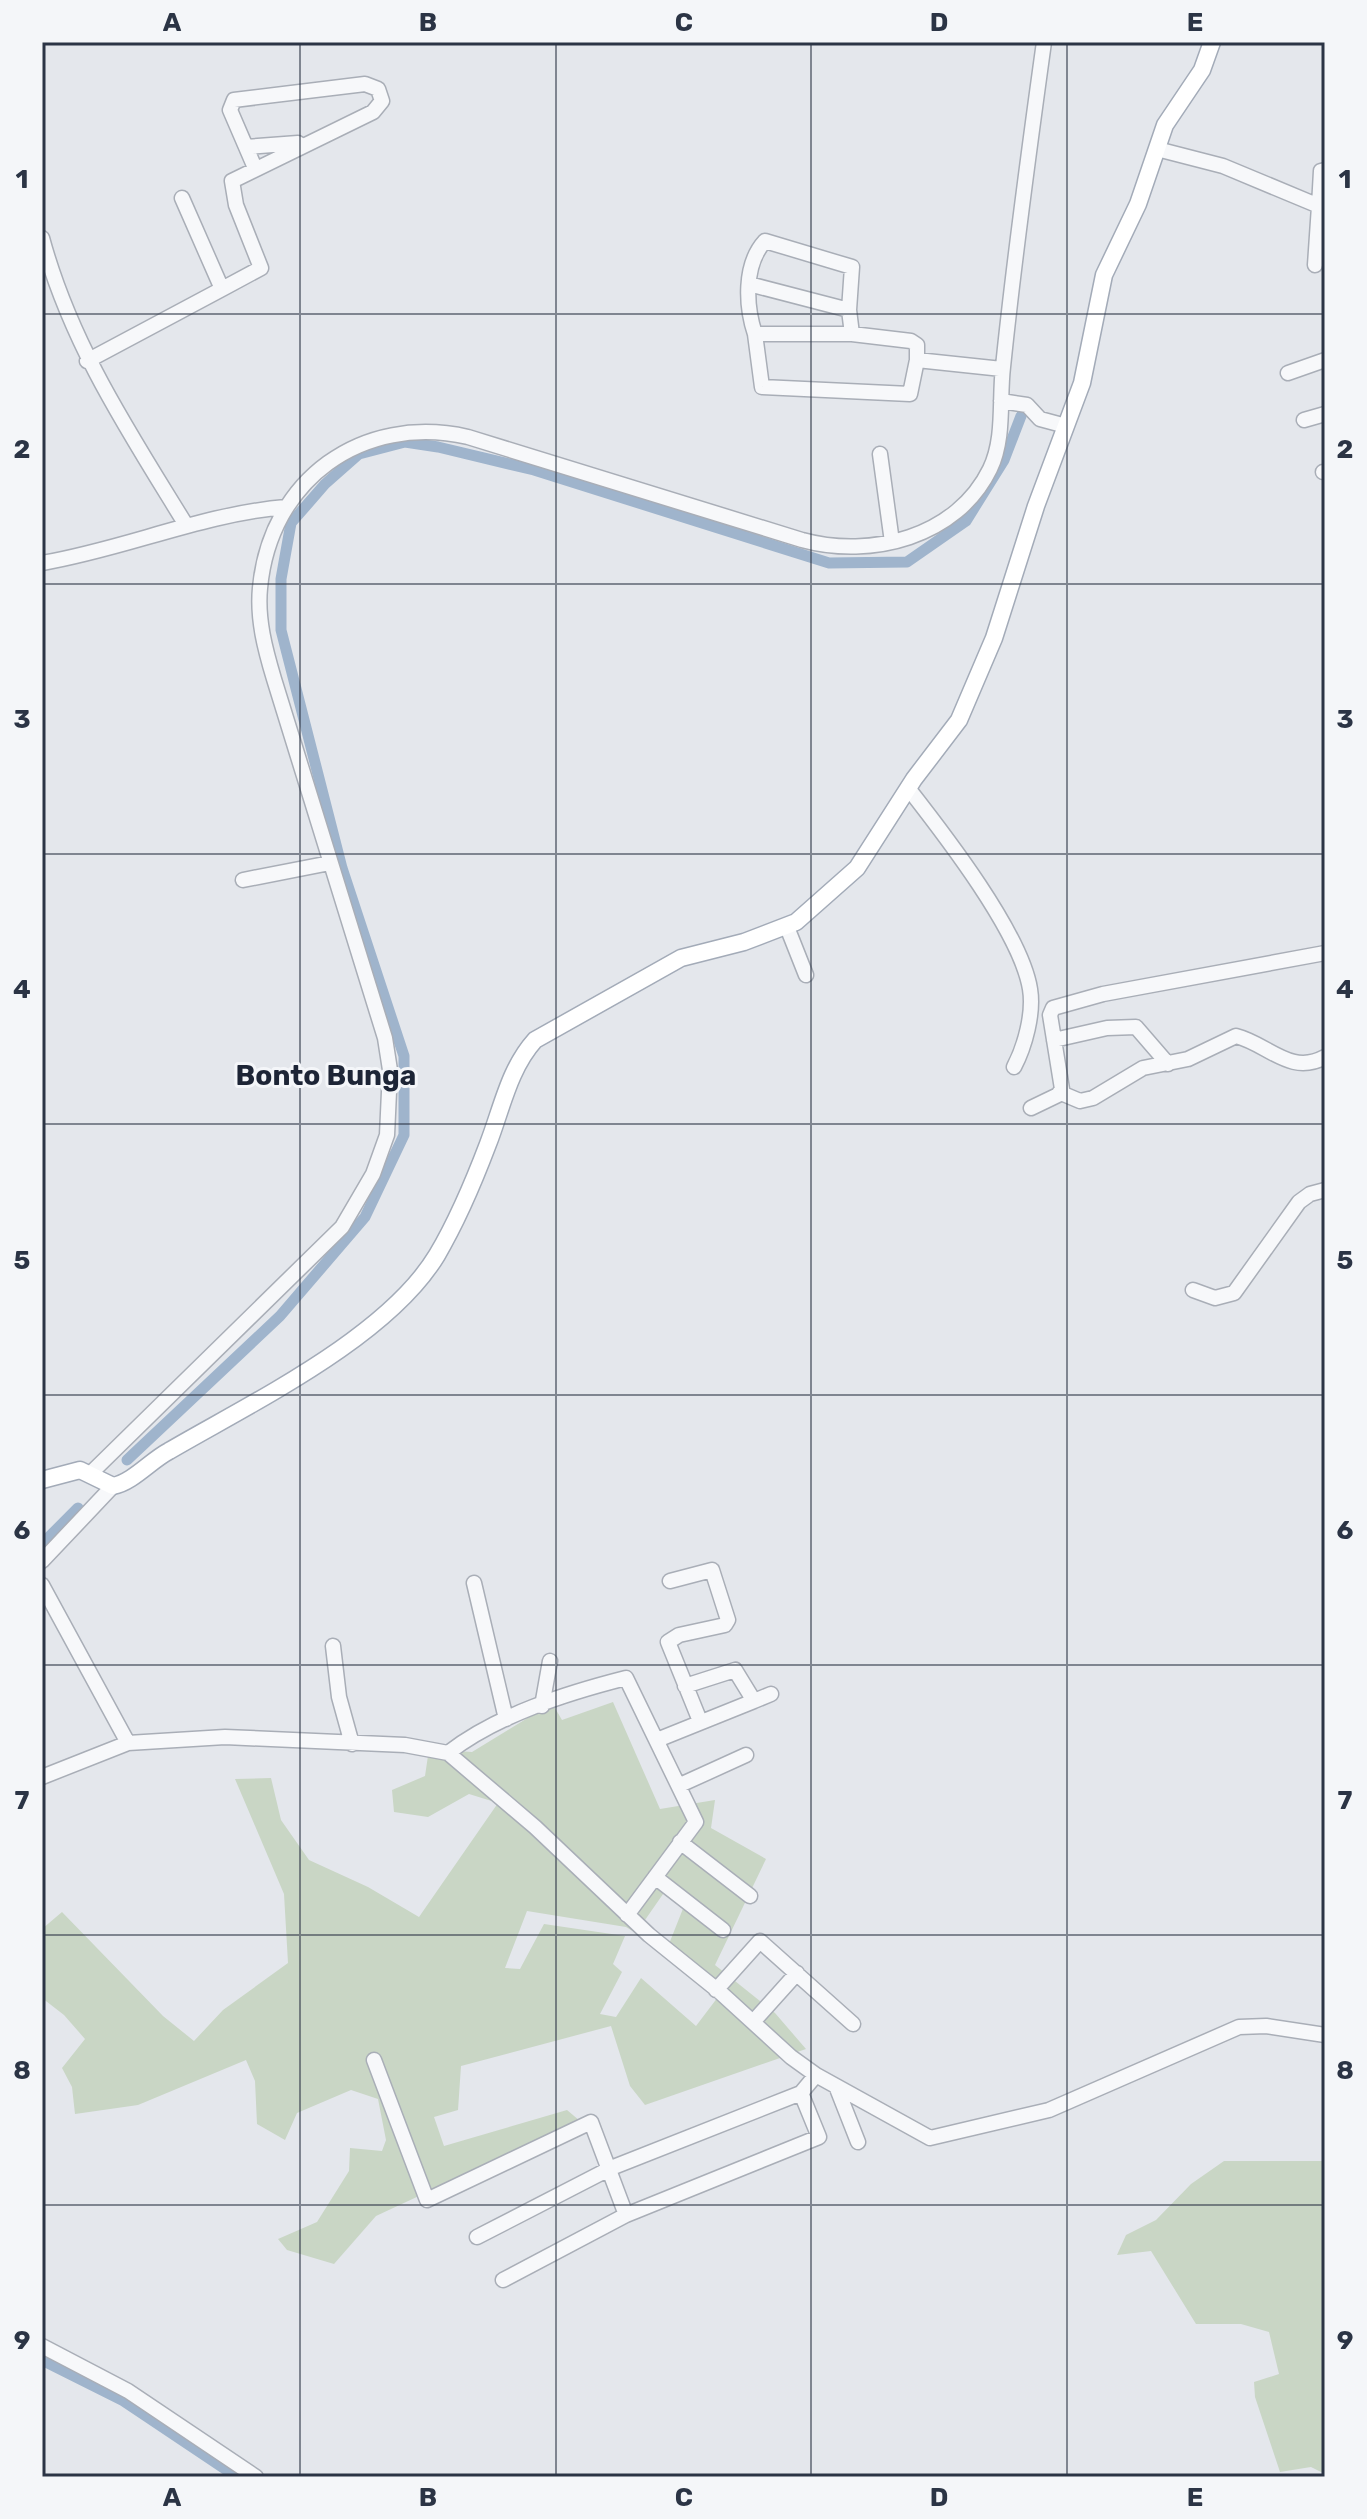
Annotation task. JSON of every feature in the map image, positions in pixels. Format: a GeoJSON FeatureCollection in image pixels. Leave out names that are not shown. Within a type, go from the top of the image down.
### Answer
{"type":"FeatureCollection","features":[{"type":"Feature","properties":{"kind":"main road"},"geometry":{"type":"LineString","coordinates":[[42,1480],[71,1470],[90,1474],[113,1486],[124,1483],[165,1452],[280,1390],[414,1287],[437,1254],[465,1196],[517,1062],[541,1034],[681,958],[787,927],[857,868],[908,788],[959,720],[974,690],[1082,383],[1102,281],[1138,204],[1165,125],[1202,70],[1212,42]]}},
{"type":"Feature","properties":{"kind":"street"},"geometry":{"type":"LineString","coordinates":[[90,1474],[339,1230],[380,1156],[389,1122],[388,1055],[261,625],[259,592],[263,567],[286,507],[316,470],[338,455],[377,438],[437,432],[468,437],[813,543],[850,547],[892,542],[935,527],[972,498],[996,454],[1014,403],[1002,369],[1044,42]]}},
{"type":"Feature","properties":{"kind":"street"},"geometry":{"type":"LineString","coordinates":[[87,361],[261,268],[231,184],[235,178],[378,109],[382,101],[378,89],[365,84],[234,100],[230,110],[255,168]]}},
{"type":"Feature","properties":{"kind":"street"},"geometry":{"type":"LineString","coordinates":[[246,147],[308,143]]}},
{"type":"Feature","properties":{"kind":"street"},"geometry":{"type":"LineString","coordinates":[[1157,149],[1223,166],[1319,206]]}},
{"type":"Feature","properties":{"kind":"street"},"geometry":{"type":"LineString","coordinates":[[1315,265],[1321,171],[1325,170]]}},
{"type":"Feature","properties":{"kind":"street"},"geometry":{"type":"LineString","coordinates":[[182,198],[222,289]]}},
{"type":"Feature","properties":{"kind":"street"},"geometry":{"type":"LineString","coordinates":[[42,238],[52,276],[87,361],[186,525]]}},
{"type":"Feature","properties":{"kind":"street"},"geometry":{"type":"LineString","coordinates":[[755,334],[852,334],[913,341],[917,345],[917,360],[911,394],[762,387],[755,334],[747,308],[749,284],[761,246],[767,242],[852,267],[849,310],[852,334]]}},
{"type":"Feature","properties":{"kind":"street"},"geometry":{"type":"LineString","coordinates":[[749,284],[849,310]]}},
{"type":"Feature","properties":{"kind":"street"},"geometry":{"type":"LineString","coordinates":[[917,360],[1002,369]]}},
{"type":"Feature","properties":{"kind":"street"},"geometry":{"type":"LineString","coordinates":[[1288,373],[1325,360]]}},
{"type":"Feature","properties":{"kind":"street"},"geometry":{"type":"LineString","coordinates":[[1014,403],[1040,419],[1066,426]]}},
{"type":"Feature","properties":{"kind":"street"},"geometry":{"type":"LineString","coordinates":[[1304,420],[1325,414]]}},
{"type":"Feature","properties":{"kind":"street"},"geometry":{"type":"LineString","coordinates":[[880,454],[892,542]]}},
{"type":"Feature","properties":{"kind":"street"},"geometry":{"type":"LineString","coordinates":[[42,563],[84,556],[186,525],[286,507]]}},
{"type":"Feature","properties":{"kind":"street"},"geometry":{"type":"LineString","coordinates":[[908,788],[961,858],[1020,960],[1031,995],[1023,1049],[1014,1067]]}},
{"type":"Feature","properties":{"kind":"street"},"geometry":{"type":"LineString","coordinates":[[243,880],[330,863]]}},
{"type":"Feature","properties":{"kind":"street"},"geometry":{"type":"LineString","coordinates":[[787,927],[806,975]]}},
{"type":"Feature","properties":{"kind":"street"},"geometry":{"type":"LineString","coordinates":[[1061,1093],[1050,1015],[1058,1005],[1325,953]]}},
{"type":"Feature","properties":{"kind":"street"},"geometry":{"type":"LineString","coordinates":[[1054,1040],[1107,1028],[1136,1027],[1168,1064]]}},
{"type":"Feature","properties":{"kind":"street"},"geometry":{"type":"LineString","coordinates":[[1031,1108],[1061,1093],[1083,1101],[1107,1092],[1143,1068],[1193,1057],[1236,1036],[1295,1063],[1310,1063],[1325,1057]]}},
{"type":"Feature","properties":{"kind":"street"},"geometry":{"type":"LineString","coordinates":[[1193,1290],[1215,1298],[1234,1293],[1299,1202],[1325,1190]]}},
{"type":"Feature","properties":{"kind":"street"},"geometry":{"type":"LineString","coordinates":[[42,1561],[113,1486]]}},
{"type":"Feature","properties":{"kind":"street"},"geometry":{"type":"LineString","coordinates":[[670,1581],[712,1570],[728,1620],[725,1625],[668,1640],[700,1721]]}},
{"type":"Feature","properties":{"kind":"street"},"geometry":{"type":"LineString","coordinates":[[474,1583],[506,1719]]}},
{"type":"Feature","properties":{"kind":"street"},"geometry":{"type":"LineString","coordinates":[[42,1585],[128,1743]]}},
{"type":"Feature","properties":{"kind":"street"},"geometry":{"type":"LineString","coordinates":[[333,1646],[339,1697],[352,1744]]}},
{"type":"Feature","properties":{"kind":"street"},"geometry":{"type":"LineString","coordinates":[[542,1706],[550,1661]]}},
{"type":"Feature","properties":{"kind":"street"},"geometry":{"type":"LineString","coordinates":[[685,1686],[735,1670],[754,1701]]}},
{"type":"Feature","properties":{"kind":"street"},"geometry":{"type":"LineString","coordinates":[[448,1753],[472,1735],[506,1719],[626,1678],[696,1822],[627,1915]]}},
{"type":"Feature","properties":{"kind":"street"},"geometry":{"type":"LineString","coordinates":[[657,1740],[771,1694]]}},
{"type":"Feature","properties":{"kind":"street"},"geometry":{"type":"LineString","coordinates":[[42,1777],[128,1743],[225,1737],[405,1745],[448,1753],[535,1827],[627,1915],[816,2075],[926,2136],[938,2138],[1061,2106],[1239,2027],[1266,2026],[1325,2035]]}},
{"type":"Feature","properties":{"kind":"street"},"geometry":{"type":"LineString","coordinates":[[680,1785],[746,1755]]}},
{"type":"Feature","properties":{"kind":"street"},"geometry":{"type":"LineString","coordinates":[[680,1842],[750,1896]]}},
{"type":"Feature","properties":{"kind":"street"},"geometry":{"type":"LineString","coordinates":[[655,1877],[723,1930]]}},
{"type":"Feature","properties":{"kind":"street"},"geometry":{"type":"LineString","coordinates":[[716,1990],[760,1941],[853,2024]]}},
{"type":"Feature","properties":{"kind":"street"},"geometry":{"type":"LineString","coordinates":[[753,2022],[797,1973]]}},
{"type":"Feature","properties":{"kind":"street"},"geometry":{"type":"LineString","coordinates":[[374,2060],[427,2200],[591,2122],[611,2168],[626,2215]]}},
{"type":"Feature","properties":{"kind":"street"},"geometry":{"type":"LineString","coordinates":[[477,2237],[611,2168],[801,2093],[816,2075]]}},
{"type":"Feature","properties":{"kind":"street"},"geometry":{"type":"LineString","coordinates":[[836,2086],[858,2142]]}},
{"type":"Feature","properties":{"kind":"street"},"geometry":{"type":"LineString","coordinates":[[503,2280],[626,2215],[819,2137],[801,2093]]}},
{"type":"Feature","properties":{"kind":"street"},"geometry":{"type":"LineString","coordinates":[[42,2346],[128,2391],[256,2477]]}},
{"type":"Feature","properties":{"kind":"green space"},"geometry":{"type":"Polygon","coordinates":[[[613,1702],[660,1809],[715,1800],[711,1828],[766,1859],[715,1965],[775,2013],[806,2049],[645,2105],[630,2086],[611,2026],[461,2066],[458,2110],[434,2117],[444,2146],[567,2110],[580,2121],[376,2216],[334,2264],[287,2250],[278,2239],[317,2222],[349,2171],[350,2148],[382,2151],[386,2140],[378,2099],[351,2090],[297,2113],[285,2140],[257,2124],[255,2081],[246,2060],[138,2105],[75,2114],[72,2087],[62,2068],[85,2039],[64,2015],[42,1998],[42,1929],[62,1912],[163,2016],[194,2041],[223,2010],[288,1963],[284,1894],[235,1779],[271,1778],[281,1820],[309,1860],[368,1887],[419,1917],[498,1803],[469,1794],[428,1817],[394,1812],[392,1790],[425,1776],[429,1749],[472,1752],[552,1703],[562,1720],[613,1702]],[[670,1884],[636,1933],[626,1927],[527,1911],[505,1968],[520,1969],[544,1924],[625,1936],[613,1964],[622,1972],[600,2014],[616,2017],[641,1978],[696,2026],[721,1993],[667,1949],[688,1896],[670,1884]]]}},
{"type":"Feature","properties":{"kind":"green space"},"geometry":{"type":"Polygon","coordinates":[[[1224,2161],[1325,2161],[1325,2474],[1311,2467],[1280,2472],[1255,2397],[1254,2382],[1279,2374],[1269,2332],[1241,2324],[1196,2324],[1151,2251],[1117,2255],[1126,2235],[1156,2220],[1191,2184],[1224,2161]]]}},
{"type":"Feature","properties":{"kind":"waterway"},"geometry":{"type":"LineString","coordinates":[[127,1460],[280,1316],[365,1217],[404,1135],[404,1056],[342,868],[281,630],[281,579],[291,523],[325,484],[359,454],[405,442],[534,470],[829,563],[907,562],[966,521],[1004,460],[1021,416]]}},
{"type":"Feature","properties":{"kind":"waterway"},"geometry":{"type":"LineString","coordinates":[[42,1544],[78,1508]]}},
{"type":"Feature","properties":{"kind":"waterway"},"geometry":{"type":"LineString","coordinates":[[42,2360],[122,2400],[237,2477]]}},
{"type":"Feature","properties":{"kind":"district","name":"Bonto Bunga"},"geometry":{"type":"Point","coordinates":[326,1075]}}]}
